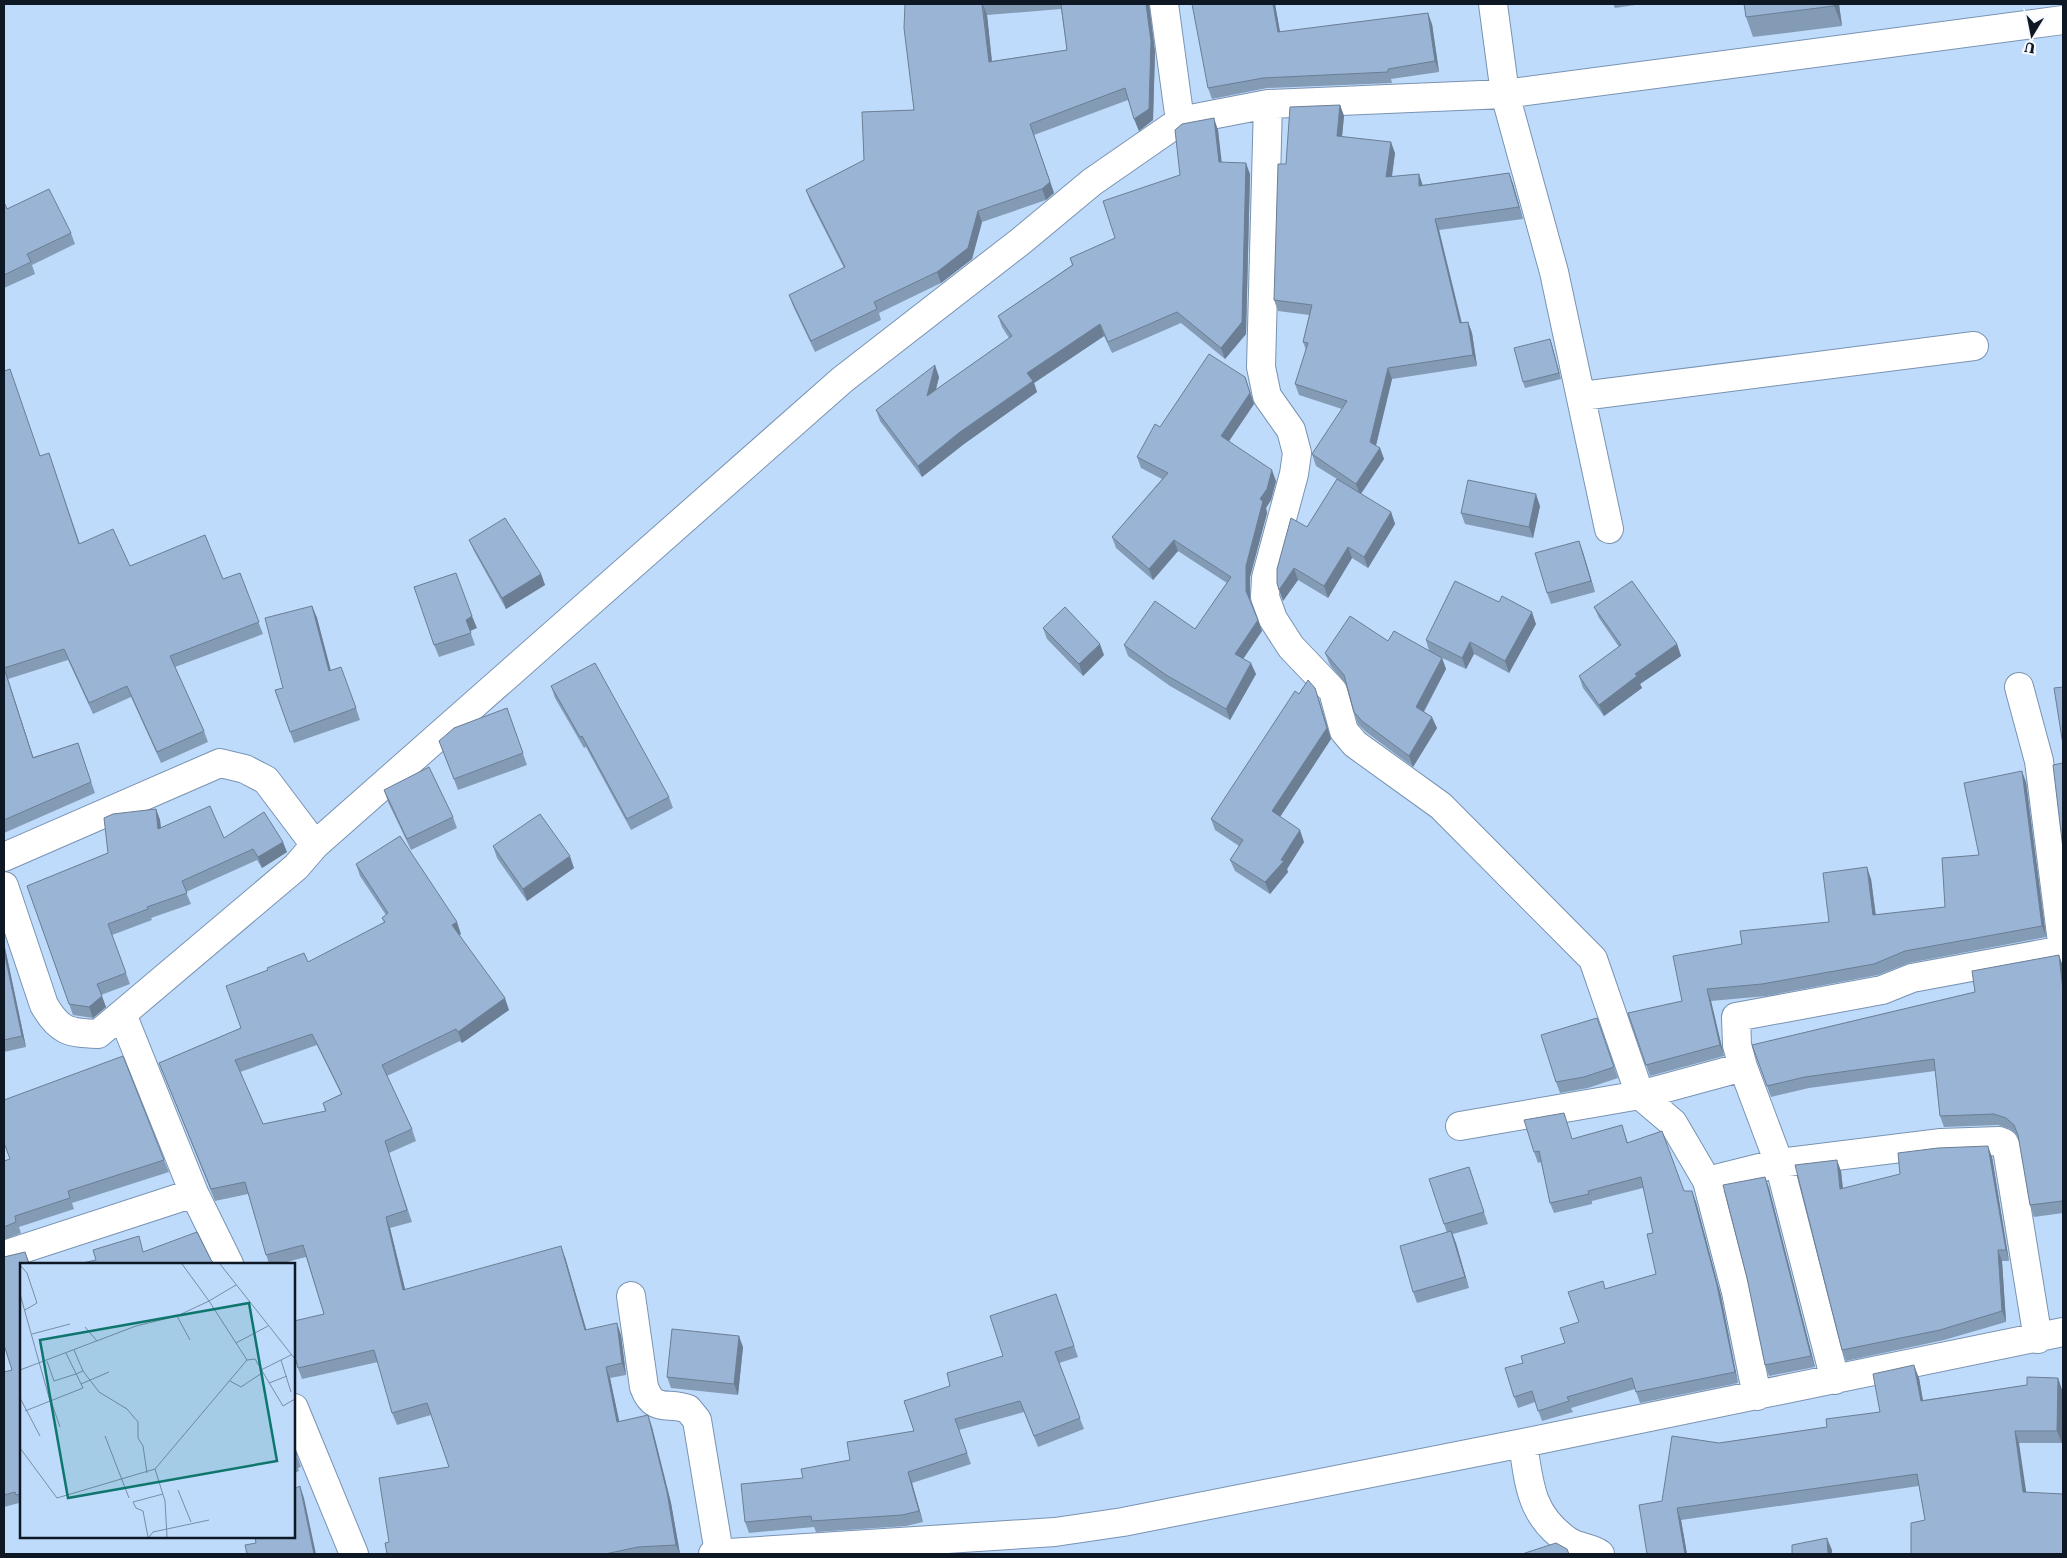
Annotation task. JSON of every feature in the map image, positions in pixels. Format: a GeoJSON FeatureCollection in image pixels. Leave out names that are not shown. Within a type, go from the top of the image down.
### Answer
{"type":"FeatureCollection","features":[{"type":"Feature","properties":{"kind":"street"},"geometry":{"type":"LineString","coordinates":[[1164,4],[1180,121]]}},
{"type":"Feature","properties":{"kind":"street"},"geometry":{"type":"LineString","coordinates":[[1493,4],[1505,94],[1554,272],[1609,529]]}},
{"type":"Feature","properties":{"kind":"street"},"geometry":{"type":"LineString","coordinates":[[5,892],[44,1005],[54,1022],[67,1030],[98,1034],[296,867],[315,845],[842,380],[1021,241],[1092,182],[1180,121],[1268,104],[1505,94],[2063,20]]}},
{"type":"Feature","properties":{"kind":"street"},"geometry":{"type":"LineString","coordinates":[[1268,104],[1261,367],[1268,396],[1291,430],[1297,452],[1294,474],[1266,578],[1264,590],[1268,606],[1291,648],[1334,691],[1344,731],[1355,744],[1441,806],[1593,959],[1640,1095],[1673,1123],[1707,1182],[1736,1292],[1757,1396]]}},
{"type":"Feature","properties":{"kind":"street"},"geometry":{"type":"LineString","coordinates":[[1582,396],[1974,346]]}},
{"type":"Feature","properties":{"kind":"street"},"geometry":{"type":"LineString","coordinates":[[1835,1380],[1779,1164],[1743,1066],[1738,1045],[1736,1018],[1882,990],[1912,978],[2063,950],[2039,761],[2019,687]]}},
{"type":"Feature","properties":{"kind":"street"},"geometry":{"type":"LineString","coordinates":[[4,857],[220,763],[245,769],[266,780],[315,845]]}},
{"type":"Feature","properties":{"kind":"street"},"geometry":{"type":"LineString","coordinates":[[122,1014],[194,1193],[229,1263]]}},
{"type":"Feature","properties":{"kind":"street"},"geometry":{"type":"LineString","coordinates":[[1460,1126],[1640,1095],[1743,1066]]}},
{"type":"Feature","properties":{"kind":"street"},"geometry":{"type":"LineString","coordinates":[[631,1296],[648,1397],[660,1405],[688,1410],[697,1420],[716,1554],[1055,1532],[1123,1522],[1757,1396],[2051,1335],[2004,1143],[1999,1141],[1941,1143],[1779,1164],[1707,1182]]}},
{"type":"Feature","properties":{"kind":"street"},"geometry":{"type":"LineString","coordinates":[[4,1256],[194,1193]]}},
{"type":"Feature","properties":{"kind":"street"},"geometry":{"type":"LineString","coordinates":[[295,1410],[354,1554]]}},
{"type":"Feature","properties":{"kind":"street"},"geometry":{"type":"LineString","coordinates":[[1523,1443],[1532,1498],[1544,1521],[1571,1543],[1592,1549],[1600,1554]]}},
{"type":"Feature","properties":{"kind":"building"},"geometry":{"type":"Polygon","coordinates":[[[905,4],[982,4],[989,62],[1067,50],[1061,4],[1146,4],[1151,41],[1149,109],[1134,119],[1125,88],[1030,124],[1050,182],[1042,189],[978,211],[968,248],[937,272],[874,302],[877,309],[811,341],[789,295],[845,267],[806,190],[864,160],[862,112],[914,110],[904,28],[905,4]]]}},
{"type":"Feature","properties":{"kind":"building"},"geometry":{"type":"Polygon","coordinates":[[[1192,4],[1273,4],[1278,32],[1428,13],[1435,61],[1388,69],[1388,72],[1263,78],[1208,88],[1192,4]]]}},
{"type":"Feature","properties":{"kind":"building"},"geometry":{"type":"Polygon","coordinates":[[[1744,4],[1834,4],[1834,6],[1746,17],[1744,4]]]}},
{"type":"Feature","properties":{"kind":"building"},"geometry":{"type":"Polygon","coordinates":[[[1340,105],[1337,136],[1391,142],[1386,177],[1419,174],[1419,186],[1509,173],[1519,207],[1435,219],[1460,323],[1468,322],[1473,355],[1388,368],[1370,442],[1380,448],[1356,484],[1312,454],[1347,401],[1295,384],[1308,343],[1303,342],[1312,305],[1274,300],[1278,164],[1286,164],[1290,107],[1340,105]]]}},
{"type":"Feature","properties":{"kind":"building"},"geometry":{"type":"Polygon","coordinates":[[[1214,118],[1219,162],[1246,163],[1242,322],[1221,348],[1177,312],[1108,342],[1100,324],[1027,373],[1033,381],[960,432],[918,466],[876,410],[935,365],[927,396],[1012,336],[998,316],[1073,265],[1070,258],[1115,238],[1103,201],[1180,175],[1175,130],[1182,124],[1214,118]]]}},
{"type":"Feature","properties":{"kind":"building"},"geometry":{"type":"Polygon","coordinates":[[[49,189],[71,233],[27,254],[31,262],[4,275],[4,205],[7,209],[49,189]]]}},
{"type":"Feature","properties":{"kind":"building"},"geometry":{"type":"Polygon","coordinates":[[[1550,339],[1559,373],[1523,382],[1514,348],[1550,339]]]}},
{"type":"Feature","properties":{"kind":"building"},"geometry":{"type":"Polygon","coordinates":[[[1209,354],[1245,377],[1250,393],[1221,436],[1272,470],[1267,489],[1260,499],[1263,501],[1246,566],[1246,591],[1258,620],[1235,654],[1251,663],[1226,709],[1166,675],[1124,645],[1155,601],[1195,629],[1231,577],[1174,540],[1149,569],[1112,537],[1168,473],[1137,457],[1155,424],[1160,427],[1209,354]]]}},
{"type":"Feature","properties":{"kind":"building"},"geometry":{"type":"Polygon","coordinates":[[[10,369],[40,456],[49,453],[79,544],[113,529],[130,566],[205,535],[223,579],[240,573],[259,622],[170,656],[204,731],[157,752],[127,686],[89,703],[64,649],[4,668],[4,371],[10,369]]]}},
{"type":"Feature","properties":{"kind":"building"},"geometry":{"type":"Polygon","coordinates":[[[1337,479],[1391,512],[1364,557],[1348,547],[1324,586],[1294,568],[1279,590],[1277,569],[1291,518],[1307,527],[1337,479]]]}},
{"type":"Feature","properties":{"kind":"building"},"geometry":{"type":"Polygon","coordinates":[[[1468,480],[1536,494],[1529,527],[1461,513],[1468,480]]]}},
{"type":"Feature","properties":{"kind":"building"},"geometry":{"type":"Polygon","coordinates":[[[505,518],[541,574],[502,598],[469,540],[505,518]]]}},
{"type":"Feature","properties":{"kind":"building"},"geometry":{"type":"Polygon","coordinates":[[[1579,541],[1591,581],[1547,593],[1535,553],[1579,541]]]}},
{"type":"Feature","properties":{"kind":"building"},"geometry":{"type":"Polygon","coordinates":[[[456,573],[472,616],[466,620],[471,633],[434,645],[414,587],[456,573]]]}},
{"type":"Feature","properties":{"kind":"building"},"geometry":{"type":"Polygon","coordinates":[[[1455,581],[1499,602],[1502,596],[1532,612],[1505,661],[1470,642],[1462,658],[1426,640],[1455,581]]]}},
{"type":"Feature","properties":{"kind":"building"},"geometry":{"type":"Polygon","coordinates":[[[1632,581],[1677,644],[1635,674],[1637,676],[1599,705],[1579,676],[1621,645],[1594,607],[1632,581]]]}},
{"type":"Feature","properties":{"kind":"building"},"geometry":{"type":"Polygon","coordinates":[[[312,606],[329,671],[341,667],[356,708],[290,732],[275,690],[283,688],[265,618],[312,606]]]}},
{"type":"Feature","properties":{"kind":"building"},"geometry":{"type":"Polygon","coordinates":[[[1065,607],[1100,644],[1079,664],[1043,628],[1065,607]]]}},
{"type":"Feature","properties":{"kind":"building"},"geometry":{"type":"Polygon","coordinates":[[[1350,616],[1388,641],[1394,631],[1442,658],[1416,707],[1432,717],[1409,756],[1362,721],[1354,712],[1344,675],[1325,653],[1350,616]]]}},
{"type":"Feature","properties":{"kind":"building"},"geometry":{"type":"Polygon","coordinates":[[[595,663],[669,797],[627,819],[582,736],[580,737],[551,686],[595,663]]]}},
{"type":"Feature","properties":{"kind":"building"},"geometry":{"type":"Polygon","coordinates":[[[4,668],[33,758],[78,743],[91,782],[4,820],[4,668]]]}},
{"type":"Feature","properties":{"kind":"building"},"geometry":{"type":"Polygon","coordinates":[[[1308,680],[1315,688],[1327,728],[1272,811],[1300,830],[1281,860],[1284,861],[1265,882],[1230,860],[1243,840],[1211,819],[1295,691],[1299,694],[1308,680]]]}},
{"type":"Feature","properties":{"kind":"building"},"geometry":{"type":"Polygon","coordinates":[[[2063,687],[2063,745],[2054,688],[2063,687]]]}},
{"type":"Feature","properties":{"kind":"building"},"geometry":{"type":"Polygon","coordinates":[[[507,708],[523,753],[454,779],[439,741],[454,728],[507,708]]]}},
{"type":"Feature","properties":{"kind":"building"},"geometry":{"type":"Polygon","coordinates":[[[2063,763],[2063,849],[2053,765],[2063,763]]]}},
{"type":"Feature","properties":{"kind":"building"},"geometry":{"type":"Polygon","coordinates":[[[429,767],[453,817],[407,839],[384,790],[429,767]]]}},
{"type":"Feature","properties":{"kind":"building"},"geometry":{"type":"Polygon","coordinates":[[[2022,771],[2042,926],[1905,951],[1874,964],[1762,984],[1707,989],[1720,1045],[1646,1065],[1628,1013],[1682,1001],[1673,956],[1742,944],[1740,931],[1829,922],[1823,873],[1867,867],[1873,915],[1945,907],[1942,858],[1979,855],[1964,783],[2022,771]]]}},
{"type":"Feature","properties":{"kind":"building"},"geometry":{"type":"Polygon","coordinates":[[[210,806],[224,838],[264,812],[283,842],[258,857],[253,849],[182,881],[187,893],[147,907],[148,909],[108,924],[126,973],[97,984],[102,996],[89,1007],[69,1004],[27,886],[108,853],[104,818],[113,814],[156,809],[158,829],[210,806]]]}},
{"type":"Feature","properties":{"kind":"building"},"geometry":{"type":"Polygon","coordinates":[[[540,814],[570,856],[523,889],[493,846],[540,814]]]}},
{"type":"Feature","properties":{"kind":"building"},"geometry":{"type":"Polygon","coordinates":[[[400,836],[457,922],[452,925],[505,998],[458,1032],[456,1029],[382,1065],[412,1129],[385,1141],[407,1210],[386,1217],[403,1290],[561,1246],[585,1330],[617,1323],[622,1363],[606,1367],[617,1422],[648,1415],[667,1492],[676,1545],[638,1547],[605,1554],[387,1554],[385,1543],[389,1542],[379,1478],[449,1467],[427,1403],[392,1413],[374,1350],[298,1368],[295,1357],[295,1321],[324,1314],[303,1245],[266,1255],[245,1182],[211,1189],[159,1063],[241,1028],[226,986],[268,970],[267,968],[304,953],[308,962],[385,922],[382,918],[388,913],[356,864],[400,836]],[[312,1034],[235,1060],[263,1124],[326,1111],[323,1103],[342,1094],[312,1034]]]}},
{"type":"Feature","properties":{"kind":"building"},"geometry":{"type":"Polygon","coordinates":[[[4,951],[22,1036],[4,1040],[4,951]]]}},
{"type":"Feature","properties":{"kind":"building"},"geometry":{"type":"Polygon","coordinates":[[[2059,955],[2063,991],[2063,1211],[2062,1201],[2030,1205],[2018,1135],[2014,1125],[2006,1118],[1994,1114],[1940,1116],[1934,1059],[1805,1077],[1767,1086],[1752,1045],[1975,992],[1972,971],[2059,955]]]}},
{"type":"Feature","properties":{"kind":"building"},"geometry":{"type":"Polygon","coordinates":[[[1597,1018],[1614,1067],[1584,1077],[1556,1082],[1541,1035],[1597,1018]]]}},
{"type":"Feature","properties":{"kind":"building"},"geometry":{"type":"Polygon","coordinates":[[[123,1056],[164,1160],[68,1191],[70,1198],[15,1216],[16,1222],[4,1227],[4,1161],[10,1159],[4,1143],[4,1100],[123,1056]]]}},
{"type":"Feature","properties":{"kind":"building"},"geometry":{"type":"Polygon","coordinates":[[[1564,1113],[1572,1139],[1622,1125],[1627,1143],[1662,1131],[1684,1191],[1692,1191],[1717,1285],[1735,1372],[1636,1392],[1632,1378],[1567,1397],[1569,1401],[1538,1411],[1532,1391],[1514,1397],[1505,1368],[1523,1363],[1521,1356],[1565,1343],[1560,1328],[1579,1322],[1568,1292],[1603,1281],[1605,1289],[1656,1274],[1647,1234],[1653,1233],[1641,1177],[1588,1191],[1589,1194],[1550,1203],[1539,1151],[1534,1152],[1524,1120],[1564,1113]]]}},
{"type":"Feature","properties":{"kind":"building"},"geometry":{"type":"Polygon","coordinates":[[[1988,1146],[2006,1250],[1998,1250],[2002,1311],[1940,1330],[1842,1350],[1795,1165],[1837,1160],[1840,1189],[1900,1174],[1898,1153],[1938,1148],[1988,1146]]]}},
{"type":"Feature","properties":{"kind":"building"},"geometry":{"type":"Polygon","coordinates":[[[1469,1167],[1484,1212],[1444,1224],[1429,1179],[1469,1167]]]}},
{"type":"Feature","properties":{"kind":"building"},"geometry":{"type":"Polygon","coordinates":[[[1765,1177],[1811,1356],[1765,1365],[1747,1278],[1723,1185],[1765,1177]]]}},
{"type":"Feature","properties":{"kind":"building"},"geometry":{"type":"Polygon","coordinates":[[[1451,1231],[1465,1277],[1413,1292],[1400,1246],[1451,1231]]]}},
{"type":"Feature","properties":{"kind":"building"},"geometry":{"type":"Polygon","coordinates":[[[197,1232],[214,1263],[82,1263],[96,1260],[93,1250],[139,1236],[143,1252],[197,1232]]]}},
{"type":"Feature","properties":{"kind":"building"},"geometry":{"type":"Polygon","coordinates":[[[25,1252],[29,1263],[20,1263],[20,1494],[16,1495],[15,1492],[4,1495],[4,1372],[12,1370],[4,1345],[4,1257],[25,1252]]]}},
{"type":"Feature","properties":{"kind":"building"},"geometry":{"type":"Polygon","coordinates":[[[1056,1294],[1074,1346],[1055,1352],[1080,1418],[1034,1436],[1020,1401],[955,1419],[967,1453],[908,1472],[919,1511],[902,1515],[812,1521],[811,1516],[745,1522],[741,1484],[803,1478],[801,1469],[850,1460],[847,1442],[914,1431],[904,1401],[950,1386],[947,1373],[1003,1356],[990,1316],[1056,1294]]]}},
{"type":"Feature","properties":{"kind":"building"},"geometry":{"type":"Polygon","coordinates":[[[672,1329],[739,1336],[734,1384],[667,1377],[672,1329]]]}},
{"type":"Feature","properties":{"kind":"building"},"geometry":{"type":"Polygon","coordinates":[[[1914,1365],[1921,1401],[2027,1385],[2027,1377],[2058,1378],[2057,1431],[2015,1431],[2023,1492],[2063,1494],[2063,1554],[1911,1554],[1911,1523],[1925,1520],[1917,1474],[1677,1508],[1685,1554],[1647,1554],[1639,1505],[1662,1501],[1672,1436],[1719,1443],[1827,1427],[1826,1419],[1880,1412],[1873,1374],[1914,1365]]]}},
{"type":"Feature","properties":{"kind":"building"},"geometry":{"type":"Polygon","coordinates":[[[300,1486],[314,1554],[247,1554],[245,1545],[256,1543],[255,1538],[295,1538],[295,1488],[300,1486]]]}},
{"type":"Feature","properties":{"kind":"building"},"geometry":{"type":"Polygon","coordinates":[[[1827,1538],[1828,1554],[1792,1554],[1792,1545],[1827,1538]]]}},
{"type":"Feature","properties":{"kind":"building"},"geometry":{"type":"Polygon","coordinates":[[[1556,1543],[1567,1549],[1569,1554],[1522,1554],[1556,1543]]]}}]}
